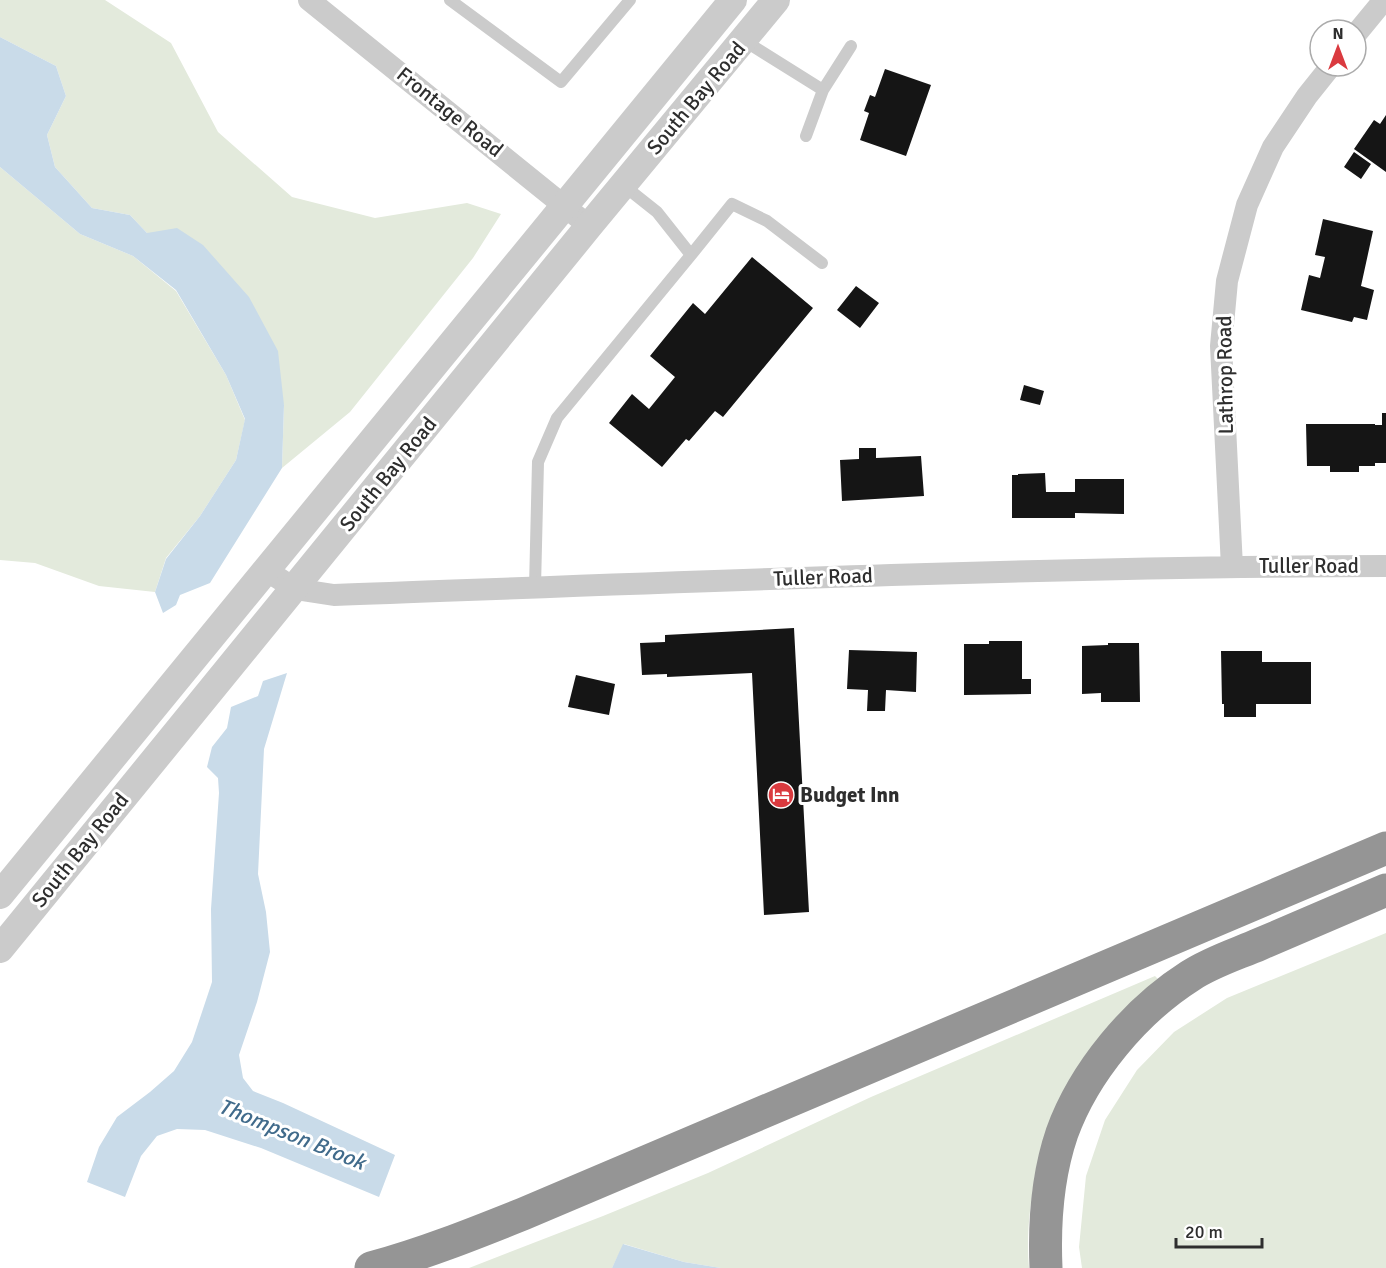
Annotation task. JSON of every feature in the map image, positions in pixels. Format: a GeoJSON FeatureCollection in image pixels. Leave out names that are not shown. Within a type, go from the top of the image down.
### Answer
{"type":"FeatureCollection","features":[{"type":"Feature","properties":{"kind":"highway"},"geometry":{"type":"LineString","coordinates":[[371,1268],[399,1261],[524,1214],[1386,848]]}},
{"type":"Feature","properties":{"kind":"highway"},"geometry":{"type":"LineString","coordinates":[[1046,1268],[1046,1206],[1052,1168],[1062,1132],[1097,1066],[1126,1030],[1162,996],[1191,975],[1227,957],[1386,890]]}},
{"type":"Feature","properties":{"kind":"street","name":"Frontage Road"},"geometry":{"type":"LineString","coordinates":[[309,0],[590,225]]}},
{"type":"Feature","properties":{"kind":"street","name":"South Bay Road"},"geometry":{"type":"LineString","coordinates":[[0,896],[733,0]]}},
{"type":"Feature","properties":{"kind":"street","name":"South Bay Road"},"geometry":{"type":"LineString","coordinates":[[0,948],[776,0]]}},
{"type":"Feature","properties":{"kind":"street"},"geometry":{"type":"LineString","coordinates":[[1368,19],[1384,0]]}},
{"type":"Feature","properties":{"kind":"street","name":"Lathrop Road"},"geometry":{"type":"LineString","coordinates":[[1232,567],[1221,346],[1227,281],[1247,205],[1273,147],[1321,78]]}},
{"type":"Feature","properties":{"kind":"street","name":"Tuller Road"},"geometry":{"type":"LineString","coordinates":[[266,570],[295,589],[334,595],[900,574],[1386,566]]}},
{"type":"Feature","properties":{"kind":"lane"},"geometry":{"type":"LineString","coordinates":[[450,0],[561,82],[630,0]]}},
{"type":"Feature","properties":{"kind":"lane"},"geometry":{"type":"LineString","coordinates":[[743,40],[823,90]]}},
{"type":"Feature","properties":{"kind":"lane"},"geometry":{"type":"LineString","coordinates":[[806,136],[823,90],[851,46]]}},
{"type":"Feature","properties":{"kind":"lane"},"geometry":{"type":"LineString","coordinates":[[623,185],[657,212],[690,255]]}},
{"type":"Feature","properties":{"kind":"lane"},"geometry":{"type":"LineString","coordinates":[[535,587],[538,462],[557,418],[732,204],[767,221],[822,262]]}},
{"type":"Feature","properties":{"kind":"shaded area"},"geometry":{"type":"Polygon","coordinates":[[[0,0],[105,0],[171,43],[218,132],[292,197],[375,218],[467,203],[501,214],[473,258],[350,412],[282,468],[284,405],[147,233],[130,215],[92,208],[55,167],[47,135],[66,96],[56,66],[0,37],[0,0]]]}},
{"type":"Feature","properties":{"kind":"shaded area"},"geometry":{"type":"Polygon","coordinates":[[[0,167],[80,234],[133,256],[176,291],[226,375],[245,420],[236,460],[200,516],[166,558],[155,592],[99,586],[35,563],[0,560],[0,167]]]}},
{"type":"Feature","properties":{"kind":"shaded area"},"geometry":{"type":"Polygon","coordinates":[[[1386,933],[1386,1268],[1082,1268],[1079,1247],[1086,1176],[1105,1120],[1137,1070],[1174,1032],[1227,998],[1386,933]]]}},
{"type":"Feature","properties":{"kind":"shaded area"},"geometry":{"type":"Polygon","coordinates":[[[1155,976],[1158,979],[1035,1175],[1029,1221],[1029,1268],[721,1268],[684,1262],[624,1244],[612,1268],[469,1268],[708,1173],[871,1097],[1155,976]]]}},
{"type":"Feature","properties":{"kind":"water"},"geometry":{"type":"Polygon","coordinates":[[[0,37],[56,66],[66,96],[47,135],[55,167],[92,208],[130,215],[147,233],[177,228],[203,245],[249,297],[278,351],[284,405],[282,468],[210,583],[180,595],[176,605],[163,613],[155,592],[166,559],[200,516],[236,460],[245,419],[226,375],[176,290],[133,256],[80,234],[0,167],[0,37]]]}},
{"type":"Feature","properties":{"kind":"water","name":"Thompson Brook"},"geometry":{"type":"Polygon","coordinates":[[[287,673],[264,749],[258,874],[266,912],[270,952],[257,1002],[239,1055],[243,1078],[253,1091],[395,1155],[379,1197],[261,1148],[205,1130],[177,1129],[157,1136],[141,1156],[125,1197],[87,1182],[99,1147],[117,1117],[174,1071],[192,1042],[212,982],[211,909],[219,793],[218,778],[207,767],[212,747],[227,728],[231,707],[258,696],[263,681],[287,673]]]}},
{"type":"Feature","properties":{"kind":"water"},"geometry":{"type":"Polygon","coordinates":[[[623,1244],[684,1262],[721,1268],[612,1268],[623,1244]]]}},
{"type":"Feature","properties":{"kind":"building"},"geometry":{"type":"Polygon","coordinates":[[[885,69],[931,85],[906,156],[860,140],[869,113],[864,111],[870,95],[875,97],[885,69]]]}},
{"type":"Feature","properties":{"kind":"building"},"geometry":{"type":"Polygon","coordinates":[[[1386,115],[1386,172],[1354,149],[1374,120],[1380,124],[1386,115]]]}},
{"type":"Feature","properties":{"kind":"building"},"geometry":{"type":"Polygon","coordinates":[[[1354,152],[1371,164],[1361,179],[1344,167],[1354,152]]]}},
{"type":"Feature","properties":{"kind":"building"},"geometry":{"type":"Polygon","coordinates":[[[1323,219],[1373,231],[1361,286],[1374,290],[1367,320],[1354,317],[1352,322],[1301,310],[1309,275],[1320,278],[1325,257],[1315,255],[1323,219]]]}},
{"type":"Feature","properties":{"kind":"building"},"geometry":{"type":"Polygon","coordinates":[[[752,257],[813,308],[723,417],[715,411],[689,441],[686,439],[662,467],[609,423],[632,394],[649,409],[675,377],[650,356],[693,303],[705,314],[752,257]]]}},
{"type":"Feature","properties":{"kind":"building"},"geometry":{"type":"Polygon","coordinates":[[[856,286],[879,303],[860,328],[837,310],[856,286]]]}},
{"type":"Feature","properties":{"kind":"building"},"geometry":{"type":"Polygon","coordinates":[[[1024,385],[1044,391],[1040,405],[1020,400],[1024,385]]]}},
{"type":"Feature","properties":{"kind":"building"},"geometry":{"type":"Polygon","coordinates":[[[1382,413],[1386,413],[1386,463],[1359,466],[1359,472],[1330,472],[1330,466],[1307,466],[1306,424],[1382,425],[1382,413]]]}},
{"type":"Feature","properties":{"kind":"building"},"geometry":{"type":"Polygon","coordinates":[[[859,448],[876,448],[876,458],[921,456],[924,496],[842,501],[840,460],[859,459],[859,448]]]}},
{"type":"Feature","properties":{"kind":"building"},"geometry":{"type":"Polygon","coordinates":[[[1045,473],[1046,492],[1075,492],[1075,479],[1124,479],[1124,514],[1075,513],[1075,518],[1012,518],[1012,475],[1045,473]]]}},
{"type":"Feature","properties":{"kind":"building","name":"Budget Inn"},"geometry":{"type":"Polygon","coordinates":[[[794,628],[809,912],[764,915],[752,673],[667,677],[667,674],[642,675],[640,643],[665,642],[665,635],[794,628]]]}},
{"type":"Feature","properties":{"kind":"building"},"geometry":{"type":"Polygon","coordinates":[[[989,641],[1022,641],[1022,679],[1031,679],[1031,694],[964,695],[964,644],[989,644],[989,641]]]}},
{"type":"Feature","properties":{"kind":"building"},"geometry":{"type":"Polygon","coordinates":[[[1108,643],[1139,643],[1140,702],[1101,702],[1101,693],[1082,694],[1082,646],[1108,645],[1108,643]]]}},
{"type":"Feature","properties":{"kind":"building"},"geometry":{"type":"Polygon","coordinates":[[[849,650],[917,652],[916,692],[886,690],[885,711],[867,711],[868,690],[847,689],[849,650]]]}},
{"type":"Feature","properties":{"kind":"building"},"geometry":{"type":"Polygon","coordinates":[[[1221,651],[1262,651],[1262,662],[1311,662],[1311,704],[1256,704],[1256,717],[1224,717],[1221,651]]]}},
{"type":"Feature","properties":{"kind":"building"},"geometry":{"type":"Polygon","coordinates":[[[576,675],[615,684],[609,715],[568,707],[576,675]]]}},
{"type":"Feature","properties":{"kind":"place","name":"Budget Inn"},"geometry":{"type":"Point","coordinates":[781,795]}}]}
